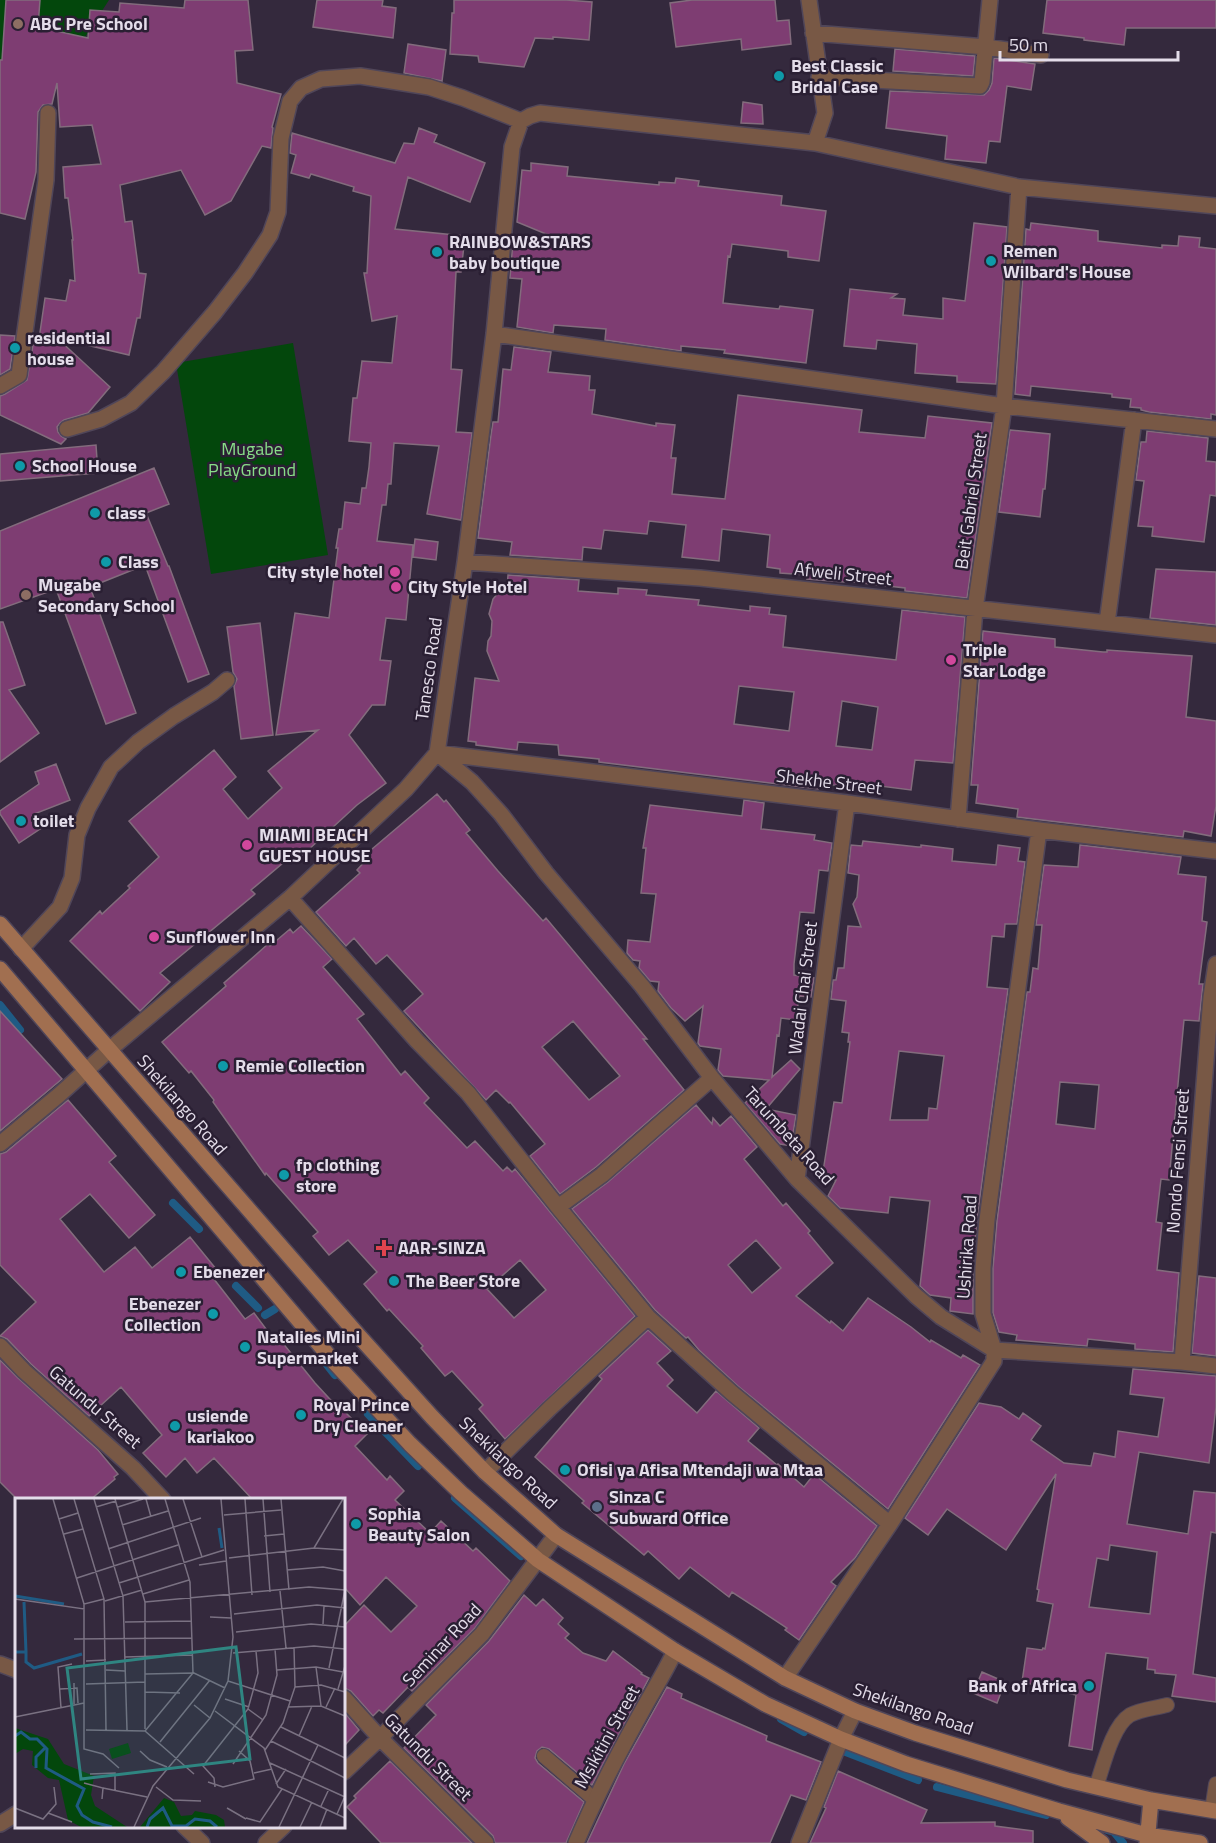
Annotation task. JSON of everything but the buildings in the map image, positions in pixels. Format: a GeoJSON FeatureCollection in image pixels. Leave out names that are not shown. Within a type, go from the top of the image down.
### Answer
{"type":"FeatureCollection","features":[{"type":"Feature","properties":{"kind":"main road","name":"Shekilango Road"},"geometry":{"type":"LineString","coordinates":[[0,924],[358,1335],[485,1472],[556,1534],[785,1678],[855,1711],[915,1734],[1096,1787],[1214,1811]]}},
{"type":"Feature","properties":{"kind":"main road"},"geometry":{"type":"LineString","coordinates":[[0,969],[335,1363],[452,1485],[538,1560],[675,1651],[765,1704],[842,1739],[906,1764],[1147,1839],[1200,1843]]}},
{"type":"Feature","properties":{"kind":"main road"},"geometry":{"type":"LineString","coordinates":[[1147,1839],[1151,1800]]}},
{"type":"Feature","properties":{"kind":"main road"},"geometry":{"type":"LineString","coordinates":[[1059,1811],[1102,1843]]}},
{"type":"Feature","properties":{"kind":"street"},"geometry":{"type":"LineString","coordinates":[[809,0],[825,113],[815,143]]}},
{"type":"Feature","properties":{"kind":"street"},"geometry":{"type":"LineString","coordinates":[[819,77],[980,86],[990,0]]}},
{"type":"Feature","properties":{"kind":"street"},"geometry":{"type":"LineString","coordinates":[[813,33],[986,47],[1041,55]]}},
{"type":"Feature","properties":{"kind":"street"},"geometry":{"type":"LineString","coordinates":[[67,429],[100,419],[131,403],[164,372],[245,273],[270,235],[279,212],[281,138],[290,101],[301,88],[321,79],[360,76],[429,87],[521,121],[540,113],[815,143],[1019,187],[1216,206]]}},
{"type":"Feature","properties":{"kind":"street"},"geometry":{"type":"LineString","coordinates":[[0,386],[19,375],[46,180],[48,113]]}},
{"type":"Feature","properties":{"kind":"street","name":"Tanesco Road"},"geometry":{"type":"LineString","coordinates":[[436,753],[465,562],[494,334],[512,147],[521,121]]}},
{"type":"Feature","properties":{"kind":"street","name":"Beit Gabriel Street"},"geometry":{"type":"LineString","coordinates":[[958,819],[975,609],[1004,406],[1019,187]]}},
{"type":"Feature","properties":{"kind":"street"},"geometry":{"type":"LineString","coordinates":[[494,334],[1004,406],[1216,429]]}},
{"type":"Feature","properties":{"kind":"street"},"geometry":{"type":"LineString","coordinates":[[1107,623],[1134,420]]}},
{"type":"Feature","properties":{"kind":"street","name":"Afweli Street"},"geometry":{"type":"LineString","coordinates":[[465,562],[700,578],[1216,635]]}},
{"type":"Feature","properties":{"kind":"street"},"geometry":{"type":"LineString","coordinates":[[21,949],[60,907],[72,878],[77,835],[88,808],[111,767],[138,742],[213,692],[227,680]]}},
{"type":"Feature","properties":{"kind":"street"},"geometry":{"type":"LineString","coordinates":[[0,1144],[290,898],[406,789],[436,753]]}},
{"type":"Feature","properties":{"kind":"street","name":"Shekhe Street"},"geometry":{"type":"LineString","coordinates":[[436,753],[1216,851]]}},
{"type":"Feature","properties":{"kind":"street","name":"Tarumbeta Road"},"geometry":{"type":"LineString","coordinates":[[436,753],[472,782],[501,814],[546,873],[642,986],[712,1078],[797,1179],[941,1317],[994,1350],[1216,1366]]}},
{"type":"Feature","properties":{"kind":"street","name":"Wadai Chai Street"},"geometry":{"type":"LineString","coordinates":[[797,1179],[847,803]]}},
{"type":"Feature","properties":{"kind":"street","name":"Ushirika Road"},"geometry":{"type":"LineString","coordinates":[[994,1350],[982,1314],[987,1220],[1039,830]]}},
{"type":"Feature","properties":{"kind":"street"},"geometry":{"type":"LineString","coordinates":[[290,898],[417,1041],[468,1093],[648,1317],[739,1399],[891,1524]]}},
{"type":"Feature","properties":{"kind":"street","name":"Nondo Fensi Street"},"geometry":{"type":"LineString","coordinates":[[1182,1362],[1211,998],[1216,964]]}},
{"type":"Feature","properties":{"kind":"street"},"geometry":{"type":"LineString","coordinates":[[558,1207],[602,1175],[712,1078]]}},
{"type":"Feature","properties":{"kind":"street"},"geometry":{"type":"LineString","coordinates":[[485,1472],[648,1317]]}},
{"type":"Feature","properties":{"kind":"street","name":"Gatundu Street"},"geometry":{"type":"LineString","coordinates":[[0,1346],[24,1371],[134,1468],[161,1498]]}},
{"type":"Feature","properties":{"kind":"street"},"geometry":{"type":"LineString","coordinates":[[785,1678],[891,1524],[987,1374],[993,1361],[994,1350]]}},
{"type":"Feature","properties":{"kind":"street","name":"Seminar Road"},"geometry":{"type":"LineString","coordinates":[[345,1771],[482,1634],[556,1534]]}},
{"type":"Feature","properties":{"kind":"street","name":"Msikitini Street"},"geometry":{"type":"LineString","coordinates":[[576,1843],[594,1799],[675,1651]]}},
{"type":"Feature","properties":{"kind":"street"},"geometry":{"type":"LineString","coordinates":[[0,1664],[15,1670]]}},
{"type":"Feature","properties":{"kind":"street","name":"Gatundu Street"},"geometry":{"type":"LineString","coordinates":[[345,1699],[380,1738],[486,1843]]}},
{"type":"Feature","properties":{"kind":"street"},"geometry":{"type":"LineString","coordinates":[[799,1843],[855,1711]]}},
{"type":"Feature","properties":{"kind":"street"},"geometry":{"type":"LineString","coordinates":[[0,1824],[15,1815]]}},
{"type":"Feature","properties":{"kind":"street"},"geometry":{"type":"LineString","coordinates":[[185,1828],[202,1843]]}},
{"type":"Feature","properties":{"kind":"street"},"geometry":{"type":"LineString","coordinates":[[266,1843],[283,1828]]}},
{"type":"Feature","properties":{"kind":"lane"},"geometry":{"type":"LineString","coordinates":[[1096,1787],[1115,1733],[1122,1722],[1131,1714],[1167,1705]]}},
{"type":"Feature","properties":{"kind":"lane"},"geometry":{"type":"LineString","coordinates":[[544,1756],[594,1799]]}},
{"type":"Feature","properties":{"kind":"lane"},"geometry":{"type":"LineString","coordinates":[[1214,1811],[1216,1784]]}},
{"type":"Feature","properties":{"kind":"green space"},"geometry":{"type":"Polygon","coordinates":[[[0,0],[109,0],[16,144],[0,139],[0,0]]]}},
{"type":"Feature","properties":{"kind":"green space","name":"Mugabe PlayGround"},"geometry":{"type":"Polygon","coordinates":[[[293,343],[328,555],[211,574],[176,363],[293,343]]]}},
{"type":"Feature","properties":{"kind":"waterway"},"geometry":{"type":"LineString","coordinates":[[0,1005],[20,1030]]}},
{"type":"Feature","properties":{"kind":"waterway"},"geometry":{"type":"LineString","coordinates":[[173,1203],[199,1229]]}},
{"type":"Feature","properties":{"kind":"waterway"},"geometry":{"type":"LineString","coordinates":[[236,1286],[258,1308]]}},
{"type":"Feature","properties":{"kind":"waterway"},"geometry":{"type":"LineString","coordinates":[[265,1315],[275,1309]]}},
{"type":"Feature","properties":{"kind":"waterway"},"geometry":{"type":"LineString","coordinates":[[324,1361],[335,1375]]}},
{"type":"Feature","properties":{"kind":"waterway"},"geometry":{"type":"LineString","coordinates":[[368,1414],[418,1466]]}},
{"type":"Feature","properties":{"kind":"waterway"},"geometry":{"type":"LineString","coordinates":[[455,1498],[521,1556]]}},
{"type":"Feature","properties":{"kind":"waterway"},"geometry":{"type":"LineString","coordinates":[[781,1719],[804,1732]]}},
{"type":"Feature","properties":{"kind":"waterway"},"geometry":{"type":"LineString","coordinates":[[838,1749],[918,1780]]}},
{"type":"Feature","properties":{"kind":"waterway"},"geometry":{"type":"LineString","coordinates":[[937,1787],[1046,1815]]}},
{"type":"Feature","properties":{"kind":"waterway"},"geometry":{"type":"LineString","coordinates":[[1107,1830],[1114,1832],[1123,1843]]}},
{"type":"Feature","properties":{"kind":"place","name":"ABC Pre School"},"geometry":{"type":"Point","coordinates":[18,24]}},
{"type":"Feature","properties":{"kind":"place","name":"Best Classic Bridal Case"},"geometry":{"type":"Point","coordinates":[779,76]}},
{"type":"Feature","properties":{"kind":"place","name":"RAINBOW&STARS baby boutique"},"geometry":{"type":"Point","coordinates":[437,252]}},
{"type":"Feature","properties":{"kind":"place","name":"Remen Wilbard's House"},"geometry":{"type":"Point","coordinates":[991,261]}},
{"type":"Feature","properties":{"kind":"place","name":"residential house"},"geometry":{"type":"Point","coordinates":[15,348]}},
{"type":"Feature","properties":{"kind":"place","name":"School House"},"geometry":{"type":"Point","coordinates":[20,466]}},
{"type":"Feature","properties":{"kind":"place","name":"class"},"geometry":{"type":"Point","coordinates":[95,513]}},
{"type":"Feature","properties":{"kind":"place","name":"Class"},"geometry":{"type":"Point","coordinates":[106,562]}},
{"type":"Feature","properties":{"kind":"place","name":"City style hotel"},"geometry":{"type":"Point","coordinates":[395,572]}},
{"type":"Feature","properties":{"kind":"place","name":"City Style Hotel"},"geometry":{"type":"Point","coordinates":[396,587]}},
{"type":"Feature","properties":{"kind":"place","name":"Mugabe Secondary School"},"geometry":{"type":"Point","coordinates":[26,595]}},
{"type":"Feature","properties":{"kind":"place","name":"Triple Star Lodge"},"geometry":{"type":"Point","coordinates":[951,660]}},
{"type":"Feature","properties":{"kind":"place","name":"toilet"},"geometry":{"type":"Point","coordinates":[21,821]}},
{"type":"Feature","properties":{"kind":"place","name":"MIAMI BEACH GUEST HOUSE"},"geometry":{"type":"Point","coordinates":[247,845]}},
{"type":"Feature","properties":{"kind":"place","name":"Sunflower Inn"},"geometry":{"type":"Point","coordinates":[154,937]}},
{"type":"Feature","properties":{"kind":"place","name":"Remie Collection"},"geometry":{"type":"Point","coordinates":[223,1066]}},
{"type":"Feature","properties":{"kind":"place","name":"fp clothing store"},"geometry":{"type":"Point","coordinates":[284,1175]}},
{"type":"Feature","properties":{"kind":"place","name":"AAR-SINZA"},"geometry":{"type":"Point","coordinates":[384,1248]}},
{"type":"Feature","properties":{"kind":"place","name":"Ebenezer"},"geometry":{"type":"Point","coordinates":[181,1272]}},
{"type":"Feature","properties":{"kind":"place","name":"The Beer Store"},"geometry":{"type":"Point","coordinates":[394,1281]}},
{"type":"Feature","properties":{"kind":"place","name":"Ebenezer Collection"},"geometry":{"type":"Point","coordinates":[213,1314]}},
{"type":"Feature","properties":{"kind":"place","name":"Natalies Mini Supermarket"},"geometry":{"type":"Point","coordinates":[245,1347]}},
{"type":"Feature","properties":{"kind":"place","name":"Royal Prince Dry Cleaner"},"geometry":{"type":"Point","coordinates":[301,1415]}},
{"type":"Feature","properties":{"kind":"place","name":"usiende kariakoo"},"geometry":{"type":"Point","coordinates":[175,1426]}},
{"type":"Feature","properties":{"kind":"place","name":"Ofisi ya Afisa Mtendaji wa Mtaa"},"geometry":{"type":"Point","coordinates":[565,1470]}},
{"type":"Feature","properties":{"kind":"place","name":"Sinza C Subward Office"},"geometry":{"type":"Point","coordinates":[597,1507]}},
{"type":"Feature","properties":{"kind":"place","name":"Sophia Beauty Salon"},"geometry":{"type":"Point","coordinates":[356,1524]}},
{"type":"Feature","properties":{"kind":"place","name":"Bank of Africa"},"geometry":{"type":"Point","coordinates":[1089,1686]}}]}
